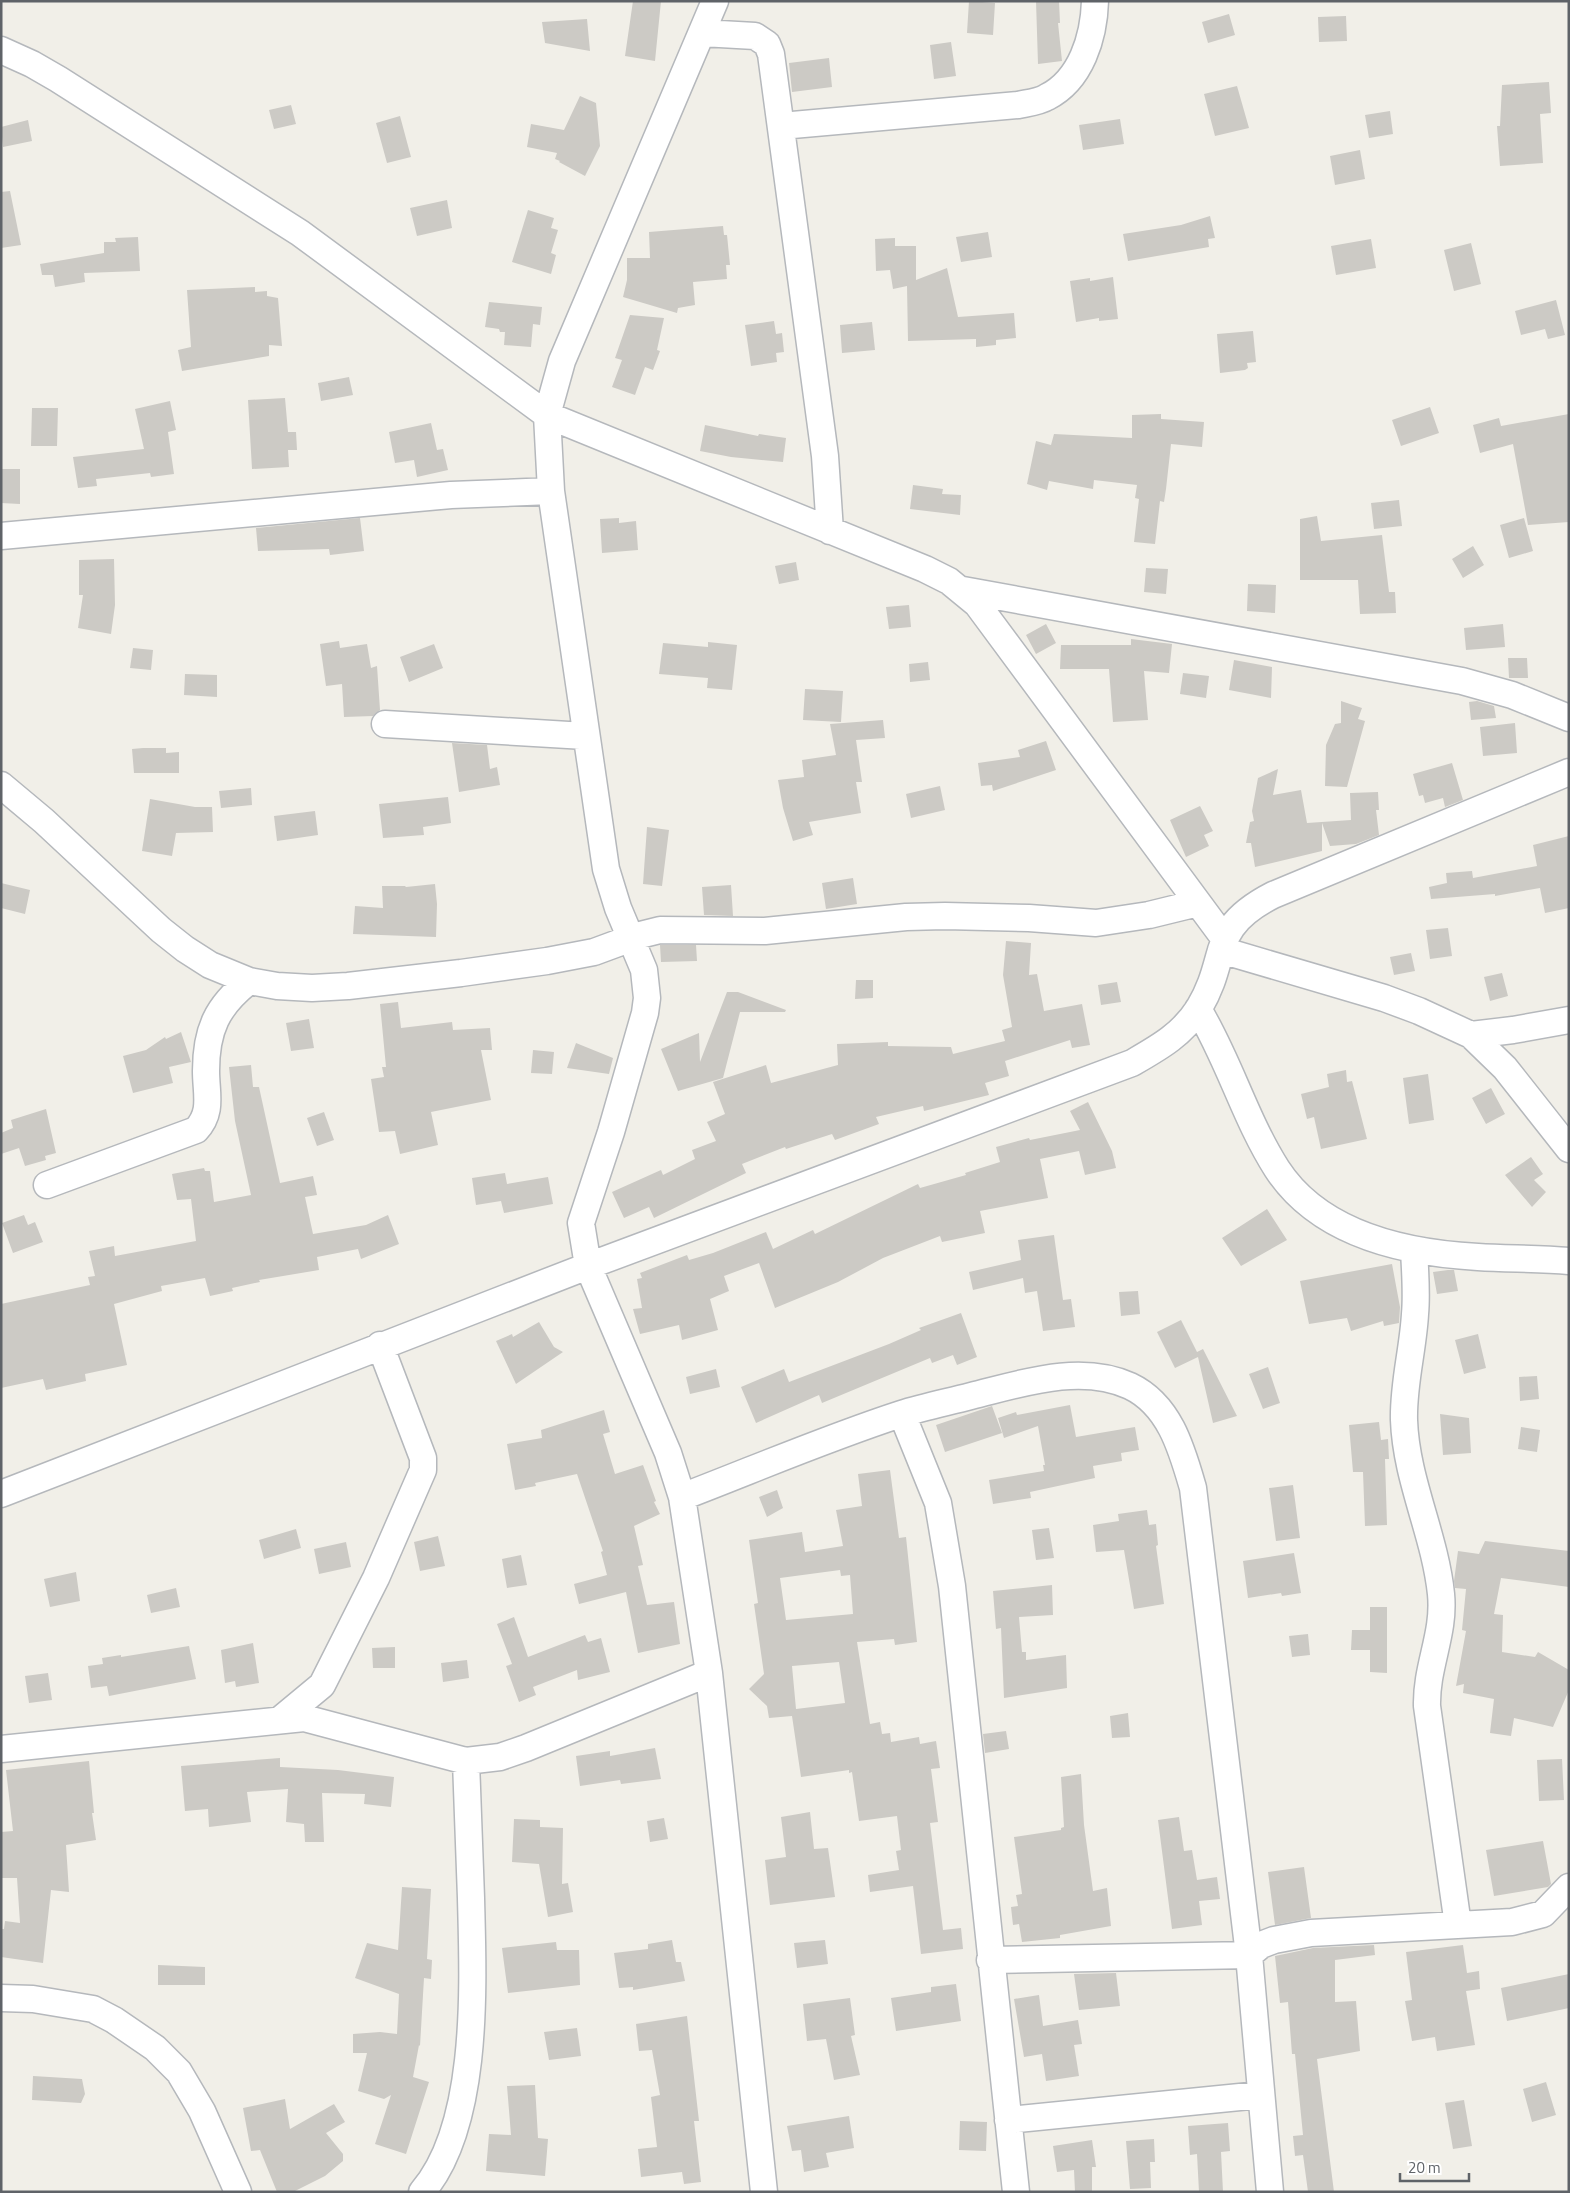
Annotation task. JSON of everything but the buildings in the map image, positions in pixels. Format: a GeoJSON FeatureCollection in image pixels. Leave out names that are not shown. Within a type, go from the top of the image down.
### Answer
{"type":"FeatureCollection","features":[{"type":"Feature","properties":{"kind":"street"},"geometry":{"type":"LineString","coordinates":[[715,1],[665,114],[568,346],[554,386],[548,415],[552,491],[585,736],[606,869],[618,908],[644,970],[647,998],[645,1013],[611,1132],[582,1223],[588,1266],[668,1453],[682,1497],[709,1673],[764,2192]]}},
{"type":"Feature","properties":{"kind":"street"},"geometry":{"type":"LineString","coordinates":[[781,126],[1018,105],[1046,98],[1063,87],[1076,70],[1088,47],[1095,1]]}},
{"type":"Feature","properties":{"kind":"street"},"geometry":{"type":"LineString","coordinates":[[702,33],[755,36],[767,44],[771,54],[825,456],[830,531]]}},
{"type":"Feature","properties":{"kind":"street"},"geometry":{"type":"LineString","coordinates":[[1,50],[32,64],[58,79],[300,232],[548,415],[924,569],[963,590],[977,604],[1198,903],[1222,944],[1384,998],[1419,1011],[1471,1035],[1506,1068],[1569,1149]]}},
{"type":"Feature","properties":{"kind":"street"},"geometry":{"type":"LineString","coordinates":[[1,536],[101,529],[452,495],[552,491]]}},
{"type":"Feature","properties":{"kind":"street"},"geometry":{"type":"LineString","coordinates":[[963,590],[1462,681],[1512,695],[1569,718]]}},
{"type":"Feature","properties":{"kind":"street"},"geometry":{"type":"LineString","coordinates":[[385,724],[585,736]]}},
{"type":"Feature","properties":{"kind":"street"},"geometry":{"type":"LineString","coordinates":[[1,1494],[380,1345],[1132,1063],[1166,1044],[1184,1027],[1198,1009],[1207,993],[1222,944],[1234,922],[1251,907],[1273,895],[1569,772]]}},
{"type":"Feature","properties":{"kind":"street"},"geometry":{"type":"LineString","coordinates":[[1,785],[44,821],[167,935],[210,965],[249,981],[277,986],[312,988],[461,974],[594,952],[660,930],[765,931],[916,917],[1029,918],[1096,923],[1141,917],[1198,903]]}},
{"type":"Feature","properties":{"kind":"street"},"geometry":{"type":"LineString","coordinates":[[47,1185],[196,1130],[204,1122],[207,1110],[207,1048],[210,1030],[218,1013],[232,994],[249,981]]}},
{"type":"Feature","properties":{"kind":"street"},"geometry":{"type":"LineString","coordinates":[[1198,1009],[1214,1037],[1262,1140],[1278,1169],[1293,1189],[1315,1209],[1334,1222],[1376,1240],[1414,1250],[1476,1257],[1569,1262]]}},
{"type":"Feature","properties":{"kind":"street"},"geometry":{"type":"LineString","coordinates":[[1471,1035],[1514,1030],[1569,1020]]}},
{"type":"Feature","properties":{"kind":"street"},"geometry":{"type":"LineString","coordinates":[[1414,1250],[1415,1314],[1404,1402],[1404,1422],[1415,1483],[1441,1594],[1440,1628],[1428,1674],[1427,1706],[1458,1925]]}},
{"type":"Feature","properties":{"kind":"street"},"geometry":{"type":"LineString","coordinates":[[281,1719],[322,1685],[376,1578],[423,1470],[423,1458],[380,1345]]}},
{"type":"Feature","properties":{"kind":"street"},"geometry":{"type":"LineString","coordinates":[[682,1497],[902,1414],[1027,1382],[1053,1377],[1085,1376],[1102,1378],[1130,1386],[1150,1399],[1167,1420],[1180,1444],[1193,1488],[1249,1955],[1270,2192]]}},
{"type":"Feature","properties":{"kind":"street"},"geometry":{"type":"LineString","coordinates":[[902,1414],[938,1503],[946,1543],[1016,2192]]}},
{"type":"Feature","properties":{"kind":"street"},"geometry":{"type":"LineString","coordinates":[[1,1749],[304,1718],[466,1761],[500,1757],[526,1748],[709,1673]]}},
{"type":"Feature","properties":{"kind":"street"},"geometry":{"type":"LineString","coordinates":[[422,2192],[440,2165],[459,2112],[471,2042],[473,1978],[466,1761]]}},
{"type":"Feature","properties":{"kind":"street"},"geometry":{"type":"LineString","coordinates":[[990,1960],[1249,1955],[1261,1945],[1288,1936],[1512,1922],[1543,1914],[1569,1887]]}},
{"type":"Feature","properties":{"kind":"street"},"geometry":{"type":"LineString","coordinates":[[1,1998],[33,1998],[93,2009],[114,2020],[156,2048],[179,2072],[202,2111],[238,2192]]}},
{"type":"Feature","properties":{"kind":"street"},"geometry":{"type":"LineString","coordinates":[[1008,2120],[1260,2095]]}}]}
